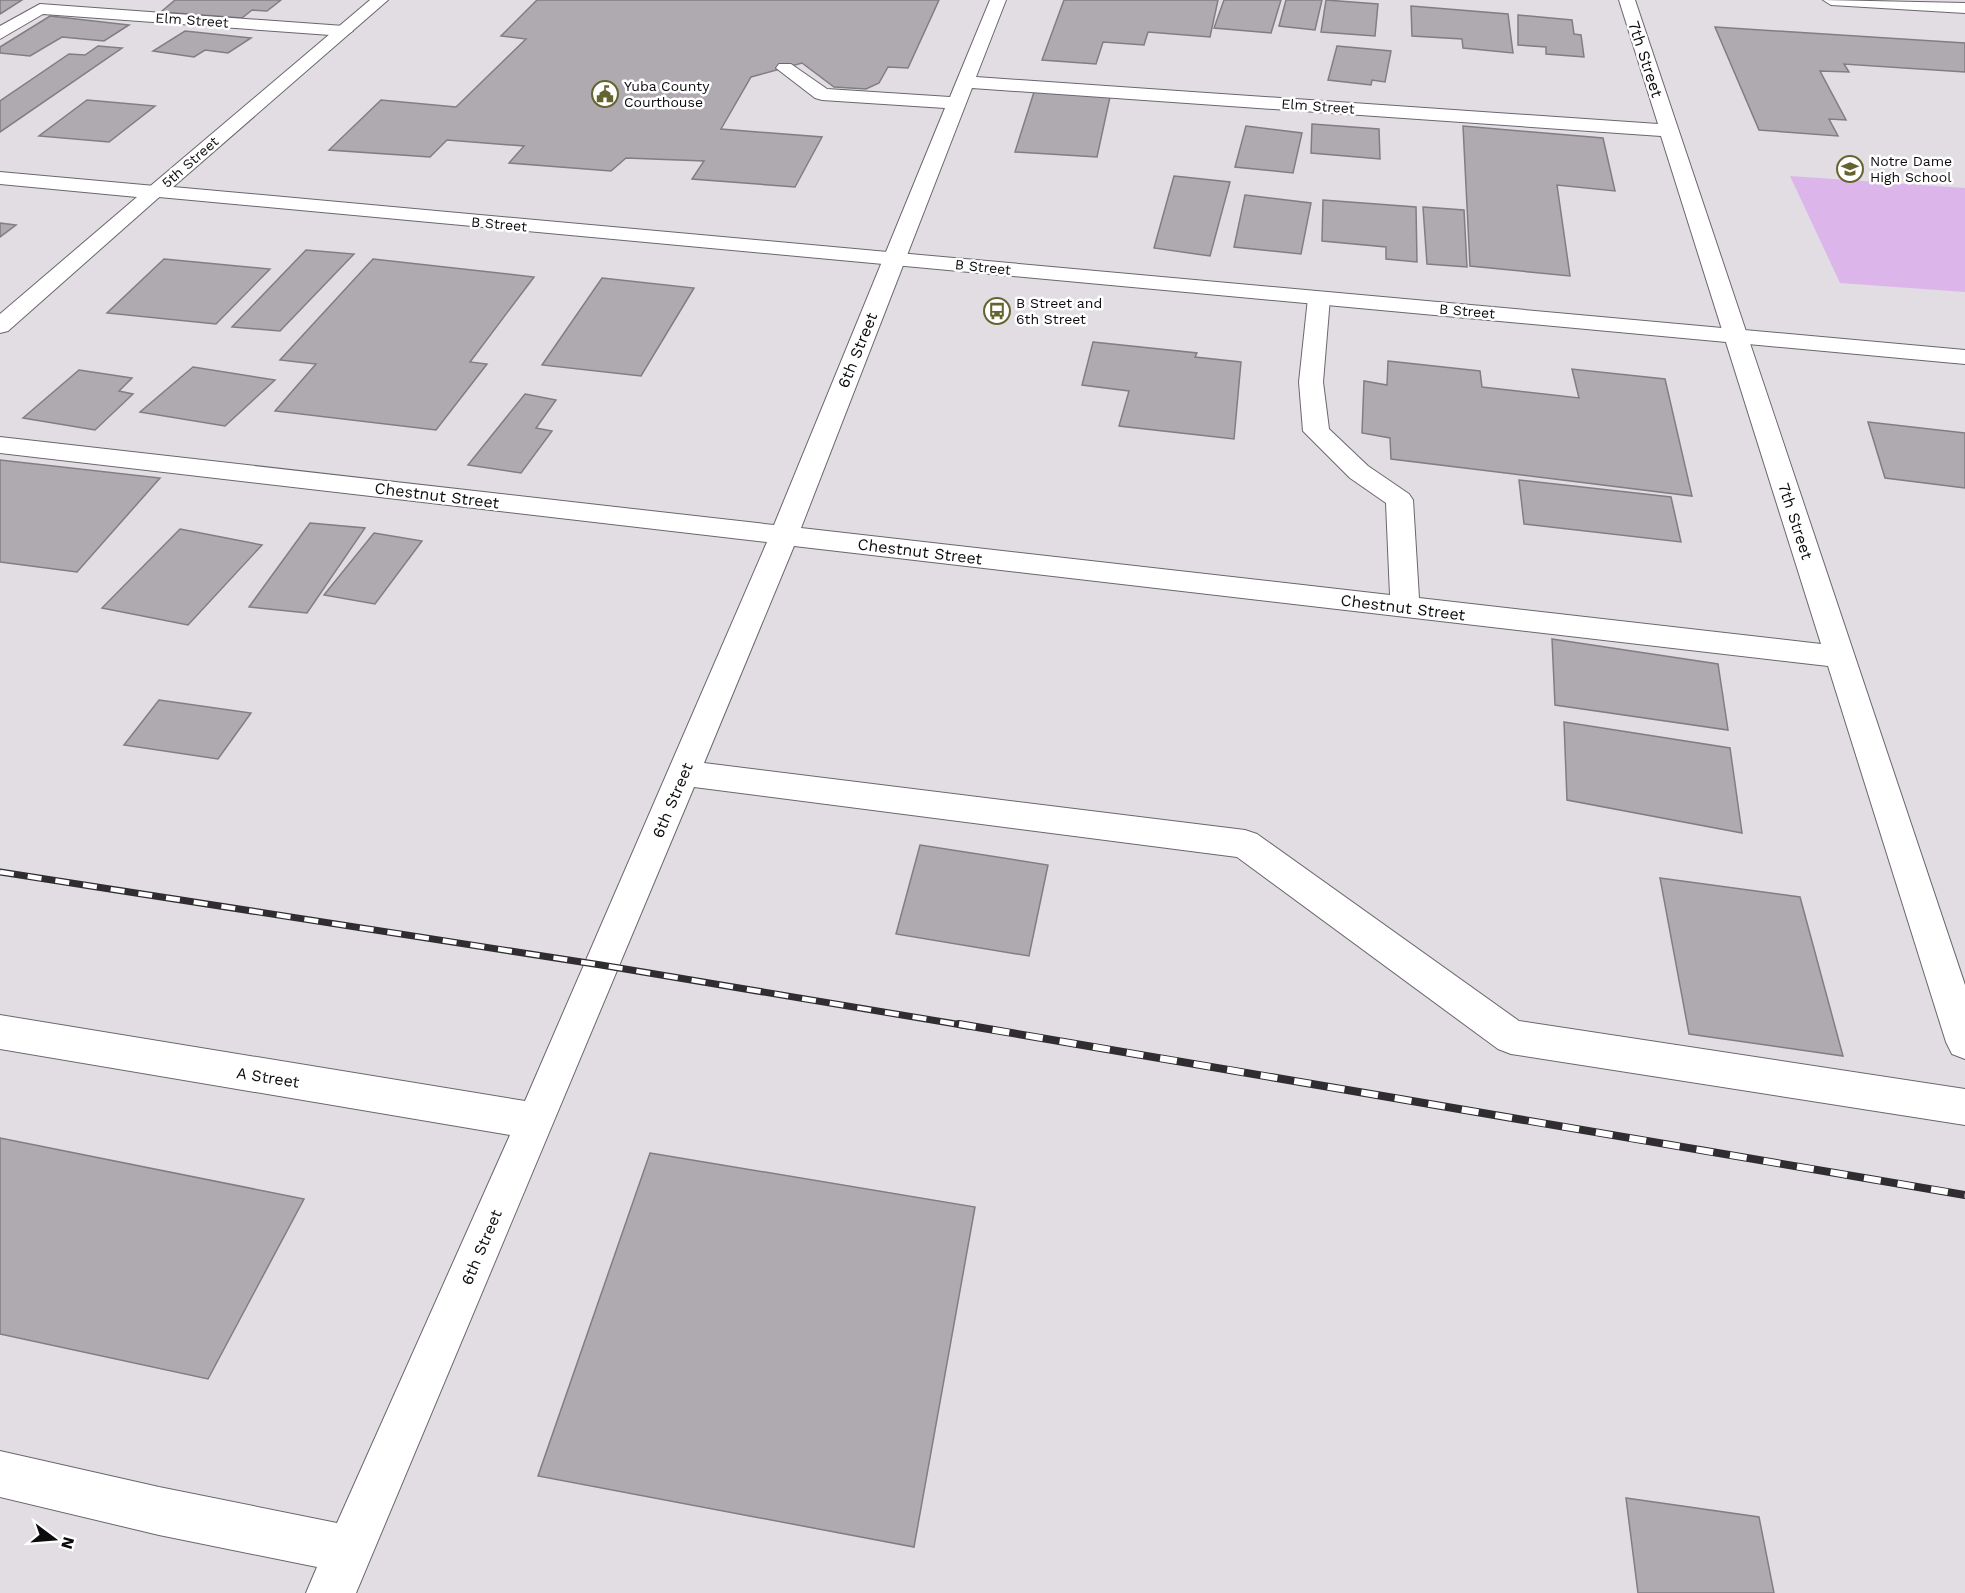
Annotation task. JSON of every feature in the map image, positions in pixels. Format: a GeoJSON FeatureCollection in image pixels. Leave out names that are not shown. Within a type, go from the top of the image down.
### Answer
{"type":"FeatureCollection","features":[{"type":"Feature","properties":{"kind":"street","name":"5th Street"},"geometry":{"type":"LineString","coordinates":[[0,326],[380,0]]}},
{"type":"Feature","properties":{"kind":"street","name":"6th Street"},"geometry":{"type":"LineString","coordinates":[[331,1593],[536,1121],[784,535],[963,93],[998,0]]}},
{"type":"Feature","properties":{"kind":"street","name":"7th Street"},"geometry":{"type":"LineString","coordinates":[[1627,0],[1965,1042]]}},
{"type":"Feature","properties":{"kind":"street"},"geometry":{"type":"LineString","coordinates":[[1831,0],[1965,8]]}},
{"type":"Feature","properties":{"kind":"street","name":"Elm Street"},"geometry":{"type":"LineString","coordinates":[[0,34],[40,9],[344,31]]}},
{"type":"Feature","properties":{"kind":"street","name":"Elm Street"},"geometry":{"type":"LineString","coordinates":[[785,68],[822,94],[963,93],[1670,131]]}},
{"type":"Feature","properties":{"kind":"street","name":"B Street"},"geometry":{"type":"LineString","coordinates":[[0,178],[1965,357]]}},
{"type":"Feature","properties":{"kind":"street"},"geometry":{"type":"LineString","coordinates":[[1319,298],[1311,382],[1316,431],[1359,472],[1399,500],[1405,607]]}},
{"type":"Feature","properties":{"kind":"street","name":"Chestnut Street"},"geometry":{"type":"LineString","coordinates":[[0,445],[1840,657]]}},
{"type":"Feature","properties":{"kind":"street"},"geometry":{"type":"LineString","coordinates":[[683,773],[1245,844],[1510,1037],[1965,1107]]}},
{"type":"Feature","properties":{"kind":"street","name":"A Street"},"geometry":{"type":"LineString","coordinates":[[0,1032],[536,1121]]}},
{"type":"Feature","properties":{"kind":"street"},"geometry":{"type":"LineString","coordinates":[[0,1474],[159,1511],[350,1550]]}},
{"type":"Feature","properties":{"kind":"shaded area"},"geometry":{"type":"Polygon","coordinates":[[[1790,176],[1965,188],[1965,292],[1840,283],[1790,176]]]}},
{"type":"Feature","properties":{"kind":"building"},"geometry":{"type":"Polygon","coordinates":[[[0,0],[22,0],[0,14],[0,0]]]}},
{"type":"Feature","properties":{"kind":"building"},"geometry":{"type":"Polygon","coordinates":[[[175,0],[281,0],[267,11],[252,10],[242,18],[161,12],[175,0]]]}},
{"type":"Feature","properties":{"kind":"building","name":"Yuba County Courthouse"},"geometry":{"type":"Polygon","coordinates":[[[537,0],[939,0],[908,68],[888,67],[879,83],[866,89],[834,87],[802,63],[751,77],[721,129],[822,137],[795,187],[692,179],[704,161],[626,158],[611,171],[509,163],[524,146],[447,140],[430,157],[329,150],[381,100],[456,107],[526,39],[501,36],[537,0]]]}},
{"type":"Feature","properties":{"kind":"building"},"geometry":{"type":"Polygon","coordinates":[[[1064,0],[1218,0],[1210,37],[1148,32],[1144,45],[1103,42],[1096,64],[1042,60],[1064,0]]]}},
{"type":"Feature","properties":{"kind":"building"},"geometry":{"type":"Polygon","coordinates":[[[1224,0],[1281,0],[1271,33],[1214,28],[1224,0]]]}},
{"type":"Feature","properties":{"kind":"building"},"geometry":{"type":"Polygon","coordinates":[[[1286,0],[1322,0],[1315,30],[1279,26],[1286,0]]]}},
{"type":"Feature","properties":{"kind":"building"},"geometry":{"type":"Polygon","coordinates":[[[1326,0],[1378,4],[1375,36],[1321,32],[1326,0]]]}},
{"type":"Feature","properties":{"kind":"building"},"geometry":{"type":"Polygon","coordinates":[[[1411,6],[1508,14],[1513,53],[1463,48],[1462,39],[1412,36],[1411,6]]]}},
{"type":"Feature","properties":{"kind":"building"},"geometry":{"type":"Polygon","coordinates":[[[1518,15],[1572,20],[1574,34],[1581,35],[1584,57],[1546,54],[1546,47],[1518,45],[1518,15]]]}},
{"type":"Feature","properties":{"kind":"building"},"geometry":{"type":"Polygon","coordinates":[[[50,16],[129,25],[104,41],[62,37],[30,56],[0,53],[0,47],[50,16]]]}},
{"type":"Feature","properties":{"kind":"building"},"geometry":{"type":"Polygon","coordinates":[[[1715,27],[1965,43],[1965,72],[1844,64],[1849,72],[1820,71],[1846,120],[1829,119],[1838,136],[1759,130],[1715,27]]]}},
{"type":"Feature","properties":{"kind":"building"},"geometry":{"type":"Polygon","coordinates":[[[185,31],[251,38],[228,53],[205,50],[194,57],[153,51],[185,31]]]}},
{"type":"Feature","properties":{"kind":"building"},"geometry":{"type":"Polygon","coordinates":[[[98,46],[122,48],[0,132],[0,101],[69,54],[85,55],[98,46]]]}},
{"type":"Feature","properties":{"kind":"building"},"geometry":{"type":"Polygon","coordinates":[[[1337,46],[1391,51],[1385,82],[1372,80],[1371,85],[1328,80],[1337,46]]]}},
{"type":"Feature","properties":{"kind":"building"},"geometry":{"type":"Polygon","coordinates":[[[1034,92],[1110,97],[1097,157],[1015,152],[1034,92]]]}},
{"type":"Feature","properties":{"kind":"building"},"geometry":{"type":"Polygon","coordinates":[[[87,100],[155,106],[109,142],[39,136],[87,100]]]}},
{"type":"Feature","properties":{"kind":"building"},"geometry":{"type":"Polygon","coordinates":[[[1312,124],[1379,129],[1380,159],[1311,153],[1312,124]]]}},
{"type":"Feature","properties":{"kind":"building"},"geometry":{"type":"Polygon","coordinates":[[[1246,126],[1302,133],[1293,173],[1235,167],[1246,126]]]}},
{"type":"Feature","properties":{"kind":"building"},"geometry":{"type":"Polygon","coordinates":[[[1463,126],[1603,138],[1615,191],[1557,185],[1570,276],[1470,266],[1463,126]]]}},
{"type":"Feature","properties":{"kind":"building"},"geometry":{"type":"Polygon","coordinates":[[[1174,176],[1230,182],[1210,256],[1154,248],[1174,176]]]}},
{"type":"Feature","properties":{"kind":"building"},"geometry":{"type":"Polygon","coordinates":[[[1245,195],[1311,203],[1301,254],[1234,247],[1245,195]]]}},
{"type":"Feature","properties":{"kind":"building"},"geometry":{"type":"Polygon","coordinates":[[[1323,200],[1416,207],[1417,262],[1386,259],[1386,247],[1322,241],[1323,200]]]}},
{"type":"Feature","properties":{"kind":"building"},"geometry":{"type":"Polygon","coordinates":[[[1423,207],[1464,210],[1467,267],[1427,264],[1423,207]]]}},
{"type":"Feature","properties":{"kind":"building"},"geometry":{"type":"Polygon","coordinates":[[[0,223],[16,225],[0,237],[0,223]]]}},
{"type":"Feature","properties":{"kind":"building"},"geometry":{"type":"Polygon","coordinates":[[[306,250],[354,254],[280,331],[232,327],[306,250]]]}},
{"type":"Feature","properties":{"kind":"building"},"geometry":{"type":"Polygon","coordinates":[[[164,259],[270,269],[216,324],[107,313],[164,259]]]}},
{"type":"Feature","properties":{"kind":"building"},"geometry":{"type":"Polygon","coordinates":[[[373,259],[534,277],[470,362],[487,364],[436,430],[275,411],[316,364],[280,360],[373,259]]]}},
{"type":"Feature","properties":{"kind":"building"},"geometry":{"type":"Polygon","coordinates":[[[602,278],[694,288],[641,376],[542,365],[602,278]]]}},
{"type":"Feature","properties":{"kind":"building"},"geometry":{"type":"Polygon","coordinates":[[[1093,342],[1197,353],[1195,357],[1241,362],[1234,439],[1119,426],[1129,391],[1082,385],[1093,342]]]}},
{"type":"Feature","properties":{"kind":"building"},"geometry":{"type":"Polygon","coordinates":[[[1388,361],[1480,371],[1482,387],[1579,398],[1572,369],[1665,379],[1692,496],[1391,459],[1390,438],[1362,433],[1364,381],[1387,385],[1388,361]]]}},
{"type":"Feature","properties":{"kind":"building"},"geometry":{"type":"Polygon","coordinates":[[[193,367],[275,380],[225,426],[140,412],[193,367]]]}},
{"type":"Feature","properties":{"kind":"building"},"geometry":{"type":"Polygon","coordinates":[[[79,370],[132,378],[119,391],[133,394],[95,430],[23,418],[79,370]]]}},
{"type":"Feature","properties":{"kind":"building"},"geometry":{"type":"Polygon","coordinates":[[[525,394],[556,400],[536,428],[552,431],[521,473],[468,465],[525,394]]]}},
{"type":"Feature","properties":{"kind":"building"},"geometry":{"type":"Polygon","coordinates":[[[1868,422],[1965,433],[1965,488],[1885,478],[1868,422]]]}},
{"type":"Feature","properties":{"kind":"building"},"geometry":{"type":"Polygon","coordinates":[[[0,460],[160,478],[77,572],[0,562],[0,460]]]}},
{"type":"Feature","properties":{"kind":"building"},"geometry":{"type":"Polygon","coordinates":[[[1519,480],[1671,497],[1681,542],[1524,524],[1519,480]]]}},
{"type":"Feature","properties":{"kind":"building"},"geometry":{"type":"Polygon","coordinates":[[[310,523],[365,528],[307,613],[249,607],[310,523]]]}},
{"type":"Feature","properties":{"kind":"building"},"geometry":{"type":"Polygon","coordinates":[[[180,529],[262,545],[188,625],[102,608],[180,529]]]}},
{"type":"Feature","properties":{"kind":"building"},"geometry":{"type":"Polygon","coordinates":[[[374,533],[422,541],[375,604],[324,595],[374,533]]]}},
{"type":"Feature","properties":{"kind":"building"},"geometry":{"type":"Polygon","coordinates":[[[1552,639],[1718,664],[1728,730],[1555,705],[1552,639]]]}},
{"type":"Feature","properties":{"kind":"building"},"geometry":{"type":"Polygon","coordinates":[[[159,700],[251,713],[218,759],[124,745],[159,700]]]}},
{"type":"Feature","properties":{"kind":"building"},"geometry":{"type":"Polygon","coordinates":[[[1564,722],[1730,748],[1742,833],[1567,800],[1564,722]]]}},
{"type":"Feature","properties":{"kind":"building"},"geometry":{"type":"Polygon","coordinates":[[[920,845],[1048,865],[1029,956],[896,934],[920,845]]]}},
{"type":"Feature","properties":{"kind":"building"},"geometry":{"type":"Polygon","coordinates":[[[1660,878],[1800,897],[1843,1056],[1689,1034],[1660,878]]]}},
{"type":"Feature","properties":{"kind":"building"},"geometry":{"type":"Polygon","coordinates":[[[0,1138],[304,1199],[208,1379],[0,1334],[0,1138]]]}},
{"type":"Feature","properties":{"kind":"building"},"geometry":{"type":"Polygon","coordinates":[[[650,1153],[975,1207],[914,1547],[538,1476],[650,1153]]]}},
{"type":"Feature","properties":{"kind":"building"},"geometry":{"type":"Polygon","coordinates":[[[1626,1498],[1759,1517],[1774,1593],[1638,1593],[1626,1498]]]}},
{"type":"Feature","properties":{"kind":"railway"},"geometry":{"type":"LineString","coordinates":[[0,872],[601,965],[968,1026]]}},
{"type":"Feature","properties":{"kind":"railway"},"geometry":{"type":"LineString","coordinates":[[959,1024],[1965,1195]]}},
{"type":"Feature","properties":{"kind":"place","name":"Yuba County Courthouse"},"geometry":{"type":"Point","coordinates":[605,94]}},
{"type":"Feature","properties":{"kind":"place","name":"Notre Dame High School"},"geometry":{"type":"Point","coordinates":[1850,169]}},
{"type":"Feature","properties":{"kind":"place","name":"B Street and 6th Street"},"geometry":{"type":"Point","coordinates":[997,311]}}]}
